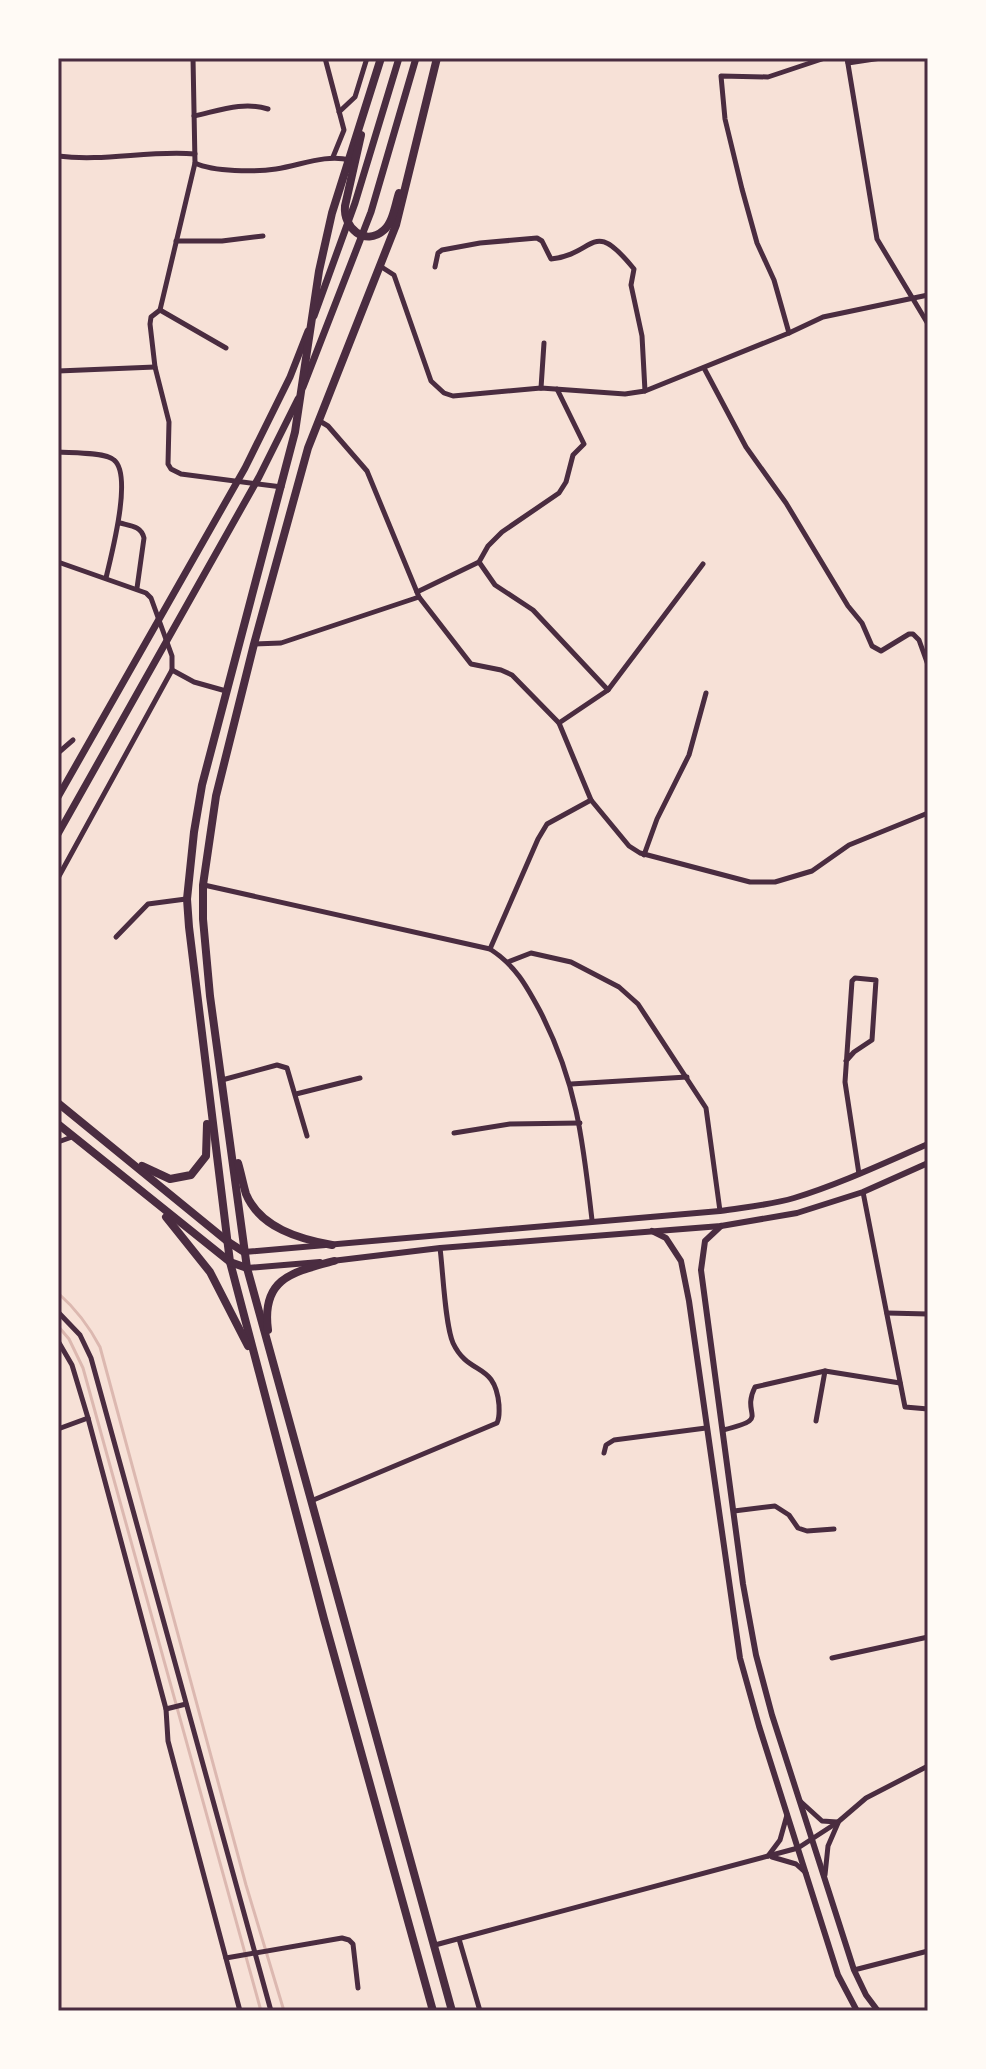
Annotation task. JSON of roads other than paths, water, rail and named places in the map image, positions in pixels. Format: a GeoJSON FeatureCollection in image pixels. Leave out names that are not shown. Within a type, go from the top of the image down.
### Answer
{"type":"FeatureCollection","features":[{"type":"Feature","properties":{"kind":"highway"},"geometry":{"type":"LineString","coordinates":[[381,58],[352,160],[332,213],[319,271],[295,432],[202,785],[187,899],[208,1100],[230,1262],[327,1633],[433,2011]]}},
{"type":"Feature","properties":{"kind":"highway"},"geometry":{"type":"LineString","coordinates":[[437,58],[396,225],[318,420],[254,644],[221,767],[203,885],[204,947],[247,1268],[452,2011]]}},
{"type":"Feature","properties":{"kind":"highway"},"geometry":{"type":"LineString","coordinates":[[352,160],[345,206],[346,221],[355,233],[377,235],[391,219],[421,128]]}},
{"type":"Feature","properties":{"kind":"highway"},"geometry":{"type":"LineString","coordinates":[[110,1146],[155,1174],[170,1179],[191,1175],[206,1156],[208,1100]]}},
{"type":"Feature","properties":{"kind":"highway"},"geometry":{"type":"LineString","coordinates":[[58,1103],[244,1252]]}},
{"type":"Feature","properties":{"kind":"highway"},"geometry":{"type":"LineString","coordinates":[[58,1124],[230,1262],[247,1268]]}},
{"type":"Feature","properties":{"kind":"highway"},"geometry":{"type":"LineString","coordinates":[[230,1135],[247,1197],[256,1209],[291,1235],[332,1245]]}},
{"type":"Feature","properties":{"kind":"highway"},"geometry":{"type":"LineString","coordinates":[[152,1200],[197,1253],[222,1291],[264,1393]]}},
{"type":"Feature","properties":{"kind":"highway"},"geometry":{"type":"LineString","coordinates":[[273,1368],[266,1317],[272,1293],[292,1272],[334,1261]]}},
{"type":"Feature","properties":{"kind":"main road"},"geometry":{"type":"LineString","coordinates":[[58,797],[269,420],[316,311],[355,203],[399,58]]}},
{"type":"Feature","properties":{"kind":"main road"},"geometry":{"type":"LineString","coordinates":[[58,834],[284,429],[333,314],[371,212],[416,58]]}},
{"type":"Feature","properties":{"kind":"main road"},"geometry":{"type":"LineString","coordinates":[[244,1252],[720,1211],[795,1198],[928,1144]]}},
{"type":"Feature","properties":{"kind":"main road"},"geometry":{"type":"LineString","coordinates":[[247,1268],[440,1248],[721,1226],[797,1213],[863,1192],[928,1163]]}},
{"type":"Feature","properties":{"kind":"main road"},"geometry":{"type":"LineString","coordinates":[[721,1226],[705,1241],[701,1258],[756,1655],[854,1970],[878,2011]]}},
{"type":"Feature","properties":{"kind":"main road"},"geometry":{"type":"LineString","coordinates":[[652,1231],[666,1238],[681,1261],[740,1658],[838,1975],[857,2011]]}},
{"type":"Feature","properties":{"kind":"main road"},"geometry":{"type":"LineString","coordinates":[[695,1349],[711,1347]]}},
{"type":"Feature","properties":{"kind":"street"},"geometry":{"type":"LineString","coordinates":[[193,58],[195,163],[160,310],[151,317],[150,324],[155,367],[169,422],[168,464],[181,474],[282,487]]}},
{"type":"Feature","properties":{"kind":"street"},"geometry":{"type":"LineString","coordinates":[[325,58],[344,130],[333,157]]}},
{"type":"Feature","properties":{"kind":"street"},"geometry":{"type":"LineString","coordinates":[[339,112],[355,97],[367,58]]}},
{"type":"Feature","properties":{"kind":"street"},"geometry":{"type":"LineString","coordinates":[[789,333],[774,280],[757,243],[742,189],[725,119],[721,76],[768,77],[825,58]]}},
{"type":"Feature","properties":{"kind":"street"},"geometry":{"type":"LineString","coordinates":[[881,58],[847,60],[877,239],[911,298],[921,307],[928,324]]}},
{"type":"Feature","properties":{"kind":"street"},"geometry":{"type":"LineString","coordinates":[[194,116],[234,107],[256,105],[268,109]]}},
{"type":"Feature","properties":{"kind":"street"},"geometry":{"type":"LineString","coordinates":[[58,156],[78,159],[141,156],[166,151],[195,154]]}},
{"type":"Feature","properties":{"kind":"street"},"geometry":{"type":"LineString","coordinates":[[195,163],[207,168],[273,170],[333,157],[352,160]]}},
{"type":"Feature","properties":{"kind":"street"},"geometry":{"type":"LineString","coordinates":[[176,241],[222,241],[263,236]]}},
{"type":"Feature","properties":{"kind":"street"},"geometry":{"type":"LineString","coordinates":[[435,267],[438,253],[442,250],[480,243],[537,238],[542,241],[551,259],[569,257],[595,240],[602,239],[609,243],[634,269],[631,285],[642,336],[645,391]]}},
{"type":"Feature","properties":{"kind":"street"},"geometry":{"type":"LineString","coordinates":[[380,266],[394,275],[431,381],[444,393],[463,397],[541,388],[625,394],[645,391],[823,317],[928,295]]}},
{"type":"Feature","properties":{"kind":"street"},"geometry":{"type":"LineString","coordinates":[[160,310],[226,348]]}},
{"type":"Feature","properties":{"kind":"street"},"geometry":{"type":"LineString","coordinates":[[541,388],[544,343]]}},
{"type":"Feature","properties":{"kind":"street"},"geometry":{"type":"LineString","coordinates":[[58,371],[155,367]]}},
{"type":"Feature","properties":{"kind":"street"},"geometry":{"type":"LineString","coordinates":[[704,368],[746,447],[786,503],[848,606],[858,617],[872,646],[881,651],[913,634],[919,640],[928,665]]}},
{"type":"Feature","properties":{"kind":"street"},"geometry":{"type":"LineString","coordinates":[[254,644],[281,643],[418,594],[479,562],[495,538],[559,493],[566,482],[573,455],[584,444],[557,389]]}},
{"type":"Feature","properties":{"kind":"street"},"geometry":{"type":"LineString","coordinates":[[318,420],[328,426],[367,471],[418,594],[471,664],[512,675],[559,723],[591,800],[629,846],[644,855],[750,882],[775,882],[812,871],[849,845],[928,813]]}},
{"type":"Feature","properties":{"kind":"street"},"geometry":{"type":"LineString","coordinates":[[58,452],[112,458],[121,472],[120,523],[106,578]]}},
{"type":"Feature","properties":{"kind":"street"},"geometry":{"type":"LineString","coordinates":[[58,500],[58,525]]}},
{"type":"Feature","properties":{"kind":"street"},"geometry":{"type":"LineString","coordinates":[[120,523],[142,531],[137,588]]}},
{"type":"Feature","properties":{"kind":"street"},"geometry":{"type":"LineString","coordinates":[[58,562],[137,588],[151,598],[172,656],[172,670],[58,878]]}},
{"type":"Feature","properties":{"kind":"street"},"geometry":{"type":"LineString","coordinates":[[479,562],[499,590],[533,610],[608,690]]}},
{"type":"Feature","properties":{"kind":"street"},"geometry":{"type":"LineString","coordinates":[[559,723],[608,690],[703,564]]}},
{"type":"Feature","properties":{"kind":"street"},"geometry":{"type":"LineString","coordinates":[[172,670],[194,682],[226,691]]}},
{"type":"Feature","properties":{"kind":"street"},"geometry":{"type":"LineString","coordinates":[[644,855],[657,819],[689,755],[706,693]]}},
{"type":"Feature","properties":{"kind":"street"},"geometry":{"type":"LineString","coordinates":[[58,753],[73,740]]}},
{"type":"Feature","properties":{"kind":"street"},"geometry":{"type":"LineString","coordinates":[[490,949],[547,824],[591,800]]}},
{"type":"Feature","properties":{"kind":"street"},"geometry":{"type":"LineString","coordinates":[[203,885],[490,949],[508,962],[526,984],[571,1084],[580,1123],[592,1220]]}},
{"type":"Feature","properties":{"kind":"street"},"geometry":{"type":"LineString","coordinates":[[116,937],[148,904],[187,899]]}},
{"type":"Feature","properties":{"kind":"street"},"geometry":{"type":"LineString","coordinates":[[508,962],[524,954],[548,955],[596,972],[638,1004],[706,1108],[720,1211]]}},
{"type":"Feature","properties":{"kind":"street"},"geometry":{"type":"LineString","coordinates":[[846,1061],[872,1040],[876,980],[855,978],[852,981],[846,1061],[845,1082],[859,1174]]}},
{"type":"Feature","properties":{"kind":"street"},"geometry":{"type":"LineString","coordinates":[[222,1080],[277,1065],[287,1068],[307,1136]]}},
{"type":"Feature","properties":{"kind":"street"},"geometry":{"type":"LineString","coordinates":[[571,1084],[688,1077]]}},
{"type":"Feature","properties":{"kind":"street"},"geometry":{"type":"LineString","coordinates":[[296,1094],[360,1078]]}},
{"type":"Feature","properties":{"kind":"street"},"geometry":{"type":"LineString","coordinates":[[454,1133],[510,1124],[580,1123]]}},
{"type":"Feature","properties":{"kind":"street"},"geometry":{"type":"LineString","coordinates":[[58,1142],[73,1137]]}},
{"type":"Feature","properties":{"kind":"street"},"geometry":{"type":"LineString","coordinates":[[863,1192],[905,1407],[928,1409]]}},
{"type":"Feature","properties":{"kind":"street"},"geometry":{"type":"LineString","coordinates":[[310,1501],[497,1423],[500,1417],[493,1378],[469,1364],[451,1339],[440,1248]]}},
{"type":"Feature","properties":{"kind":"street"},"geometry":{"type":"LineString","coordinates":[[58,1312],[80,1335],[91,1358],[184,1705],[271,2011]]}},
{"type":"Feature","properties":{"kind":"street"},"geometry":{"type":"LineString","coordinates":[[887,1313],[928,1314]]}},
{"type":"Feature","properties":{"kind":"street"},"geometry":{"type":"LineString","coordinates":[[58,1341],[72,1365],[88,1418],[169,1709],[168,1741],[240,2011]]}},
{"type":"Feature","properties":{"kind":"street"},"geometry":{"type":"LineString","coordinates":[[723,1430],[749,1424],[752,1420],[752,1393],[755,1387],[825,1371],[900,1383]]}},
{"type":"Feature","properties":{"kind":"street"},"geometry":{"type":"LineString","coordinates":[[816,1421],[825,1371]]}},
{"type":"Feature","properties":{"kind":"street"},"geometry":{"type":"LineString","coordinates":[[58,1429],[88,1418]]}},
{"type":"Feature","properties":{"kind":"street"},"geometry":{"type":"LineString","coordinates":[[604,1453],[606,1445],[614,1440],[706,1428]]}},
{"type":"Feature","properties":{"kind":"street"},"geometry":{"type":"LineString","coordinates":[[734,1511],[775,1506],[789,1515],[798,1528],[807,1531],[834,1529]]}},
{"type":"Feature","properties":{"kind":"street"},"geometry":{"type":"LineString","coordinates":[[832,1658],[928,1637]]}},
{"type":"Feature","properties":{"kind":"street"},"geometry":{"type":"LineString","coordinates":[[169,1709],[184,1705]]}},
{"type":"Feature","properties":{"kind":"street"},"geometry":{"type":"LineString","coordinates":[[434,1946],[798,1848],[838,1822],[866,1798],[928,1766]]}},
{"type":"Feature","properties":{"kind":"street"},"geometry":{"type":"LineString","coordinates":[[799,1800],[822,1821],[838,1822]]}},
{"type":"Feature","properties":{"kind":"street"},"geometry":{"type":"LineString","coordinates":[[767,1856],[780,1840],[787,1815]]}},
{"type":"Feature","properties":{"kind":"street"},"geometry":{"type":"LineString","coordinates":[[825,1883],[828,1846],[838,1822]]}},
{"type":"Feature","properties":{"kind":"street"},"geometry":{"type":"LineString","coordinates":[[767,1856],[792,1863],[806,1873]]}},
{"type":"Feature","properties":{"kind":"street"},"geometry":{"type":"LineString","coordinates":[[226,1958],[342,1938],[353,1944],[358,1988]]}},
{"type":"Feature","properties":{"kind":"street"},"geometry":{"type":"LineString","coordinates":[[459,1939],[480,2011]]}},
{"type":"Feature","properties":{"kind":"street"},"geometry":{"type":"LineString","coordinates":[[854,1970],[928,1951]]}},
{"type":"Feature","properties":{"kind":"waterway"},"geometry":{"type":"LineString","coordinates":[[58,1293],[82,1318],[100,1347],[246,1885],[284,2011]]}},
{"type":"Feature","properties":{"kind":"waterway"},"geometry":{"type":"LineString","coordinates":[[58,1326],[69,1339],[83,1368],[261,2011]]}}]}
